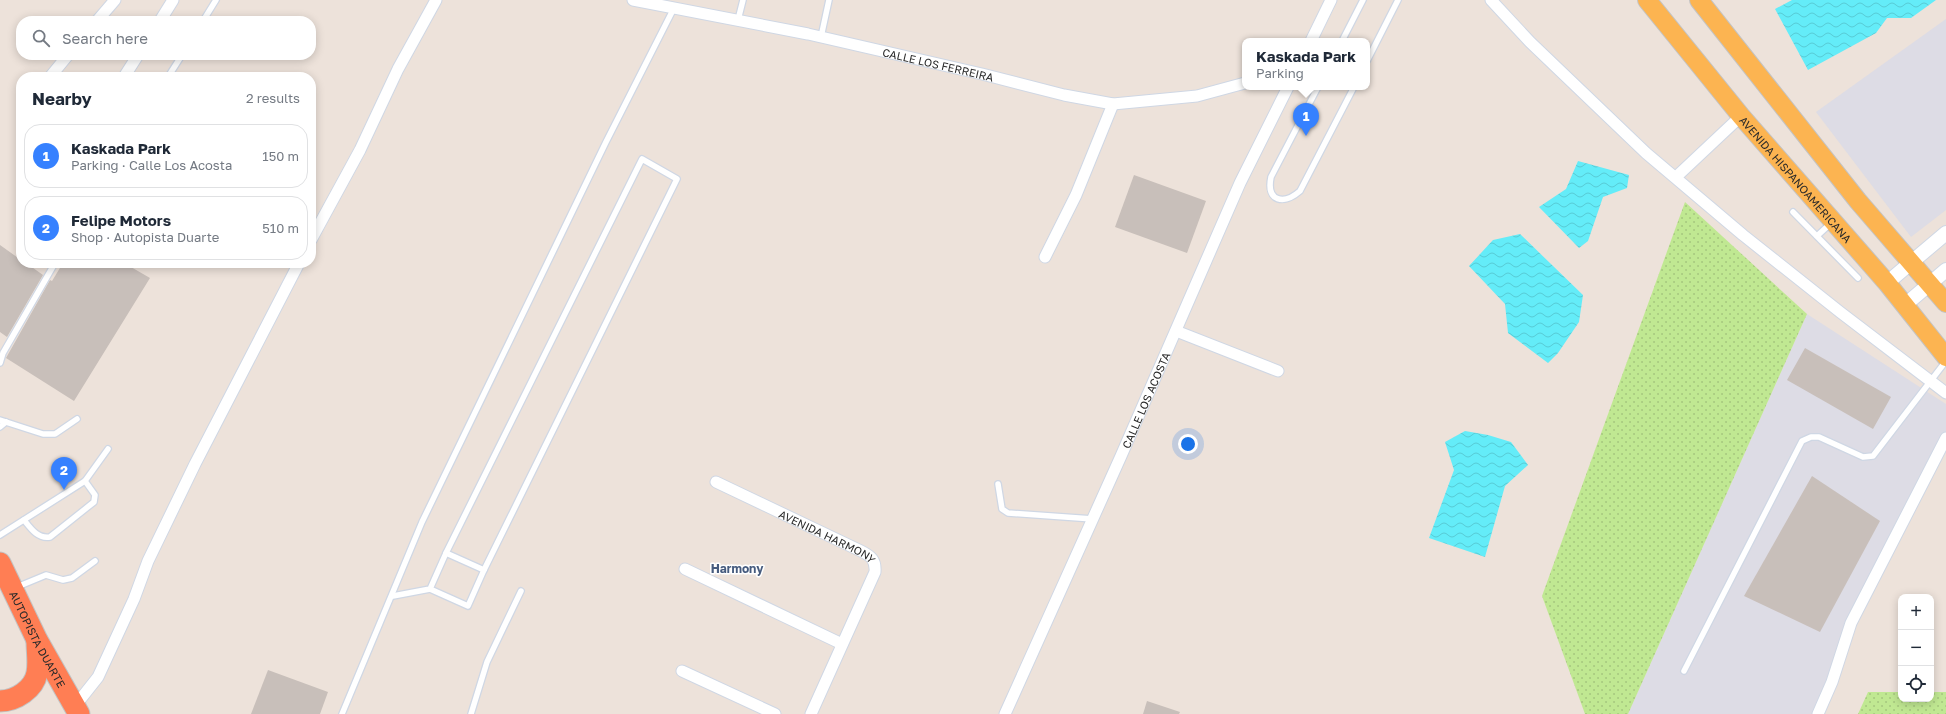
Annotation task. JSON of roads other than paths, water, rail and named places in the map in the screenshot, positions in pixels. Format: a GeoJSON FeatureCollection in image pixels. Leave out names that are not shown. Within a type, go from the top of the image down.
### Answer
{"type":"FeatureCollection","features":[{"type":"Feature","properties":{"kind":"highway","name":"AUTOPISTA DUARTE"},"geometry":{"type":"LineString","coordinates":[[0,563],[14,588],[37,640],[77,710]]}},
{"type":"Feature","properties":{"kind":"highway"},"geometry":{"type":"LineString","coordinates":[[0,701],[15,699],[24,693],[37,675],[37,640]]}},
{"type":"Feature","properties":{"kind":"main road","name":"AVENIDA HISPANOAMERICANA"},"geometry":{"type":"LineString","coordinates":[[1647,0],[1741,116],[1887,283],[1946,357]]}},
{"type":"Feature","properties":{"kind":"main road"},"geometry":{"type":"LineString","coordinates":[[1702,2],[1858,201],[1946,303]]}},
{"type":"Feature","properties":{"kind":"street"},"geometry":{"type":"LineString","coordinates":[[101,16],[115,0]]}},
{"type":"Feature","properties":{"kind":"street"},"geometry":{"type":"LineString","coordinates":[[163,16],[172,0]]}},
{"type":"Feature","properties":{"kind":"street"},"geometry":{"type":"LineString","coordinates":[[316,231],[360,150],[398,69],[436,0]]}},
{"type":"Feature","properties":{"kind":"street","name":"CALLE LOS FERREIRA"},"geometry":{"type":"LineString","coordinates":[[633,0],[821,37],[1064,94],[1113,104],[1197,96],[1242,84]]}},
{"type":"Feature","properties":{"kind":"street"},"geometry":{"type":"LineString","coordinates":[[1312,38],[1331,0]]}},
{"type":"Feature","properties":{"kind":"street"},"geometry":{"type":"LineString","coordinates":[[1491,0],[1535,47],[1646,153],[1743,235],[1946,393]]}},
{"type":"Feature","properties":{"kind":"street"},"geometry":{"type":"LineString","coordinates":[[54,72],[64,60]]}},
{"type":"Feature","properties":{"kind":"street"},"geometry":{"type":"LineString","coordinates":[[127,72],[135,60]]}},
{"type":"Feature","properties":{"kind":"street","name":"CALLE LOS ACOSTA"},"geometry":{"type":"LineString","coordinates":[[1005,714],[1093,519],[1240,183],[1286,90]]}},
{"type":"Feature","properties":{"kind":"street"},"geometry":{"type":"LineString","coordinates":[[1045,257],[1076,195],[1113,104]]}},
{"type":"Feature","properties":{"kind":"street"},"geometry":{"type":"LineString","coordinates":[[1676,177],[1741,116]]}},
{"type":"Feature","properties":{"kind":"street"},"geometry":{"type":"LineString","coordinates":[[1887,283],[1946,233]]}},
{"type":"Feature","properties":{"kind":"street"},"geometry":{"type":"LineString","coordinates":[[77,710],[98,677],[134,599],[148,561],[195,464],[296,268]]}},
{"type":"Feature","properties":{"kind":"street"},"geometry":{"type":"LineString","coordinates":[[1905,305],[1946,270]]}},
{"type":"Feature","properties":{"kind":"street"},"geometry":{"type":"LineString","coordinates":[[1176,331],[1278,371]]}},
{"type":"Feature","properties":{"kind":"street"},"geometry":{"type":"LineString","coordinates":[[1818,714],[1832,682],[1851,622],[1946,438]]}},
{"type":"Feature","properties":{"kind":"street","name":"AVENIDA HARMONY"},"geometry":{"type":"LineString","coordinates":[[716,482],[861,551],[874,559],[876,565],[874,572],[811,714]]}},
{"type":"Feature","properties":{"kind":"street"},"geometry":{"type":"LineString","coordinates":[[685,570],[842,644]]}},
{"type":"Feature","properties":{"kind":"street"},"geometry":{"type":"LineString","coordinates":[[682,671],[775,714]]}},
{"type":"Feature","properties":{"kind":"lane"},"geometry":{"type":"LineString","coordinates":[[206,16],[216,0]]}},
{"type":"Feature","properties":{"kind":"lane"},"geometry":{"type":"LineString","coordinates":[[738,20],[743,0]]}},
{"type":"Feature","properties":{"kind":"lane"},"geometry":{"type":"LineString","coordinates":[[821,37],[830,0]]}},
{"type":"Feature","properties":{"kind":"lane"},"geometry":{"type":"LineString","coordinates":[[1344,38],[1363,0]]}},
{"type":"Feature","properties":{"kind":"lane"},"geometry":{"type":"LineString","coordinates":[[1370,55],[1398,0]]}},
{"type":"Feature","properties":{"kind":"lane"},"geometry":{"type":"LineString","coordinates":[[342,714],[393,596],[426,514],[606,142],[674,8]]}},
{"type":"Feature","properties":{"kind":"lane"},"geometry":{"type":"LineString","coordinates":[[171,72],[179,60]]}},
{"type":"Feature","properties":{"kind":"lane"},"geometry":{"type":"LineString","coordinates":[[1316,90],[1271,177],[1269,187],[1271,194],[1277,199],[1284,200],[1292,198],[1300,191],[1352,90]]}},
{"type":"Feature","properties":{"kind":"lane"},"geometry":{"type":"LineString","coordinates":[[393,596],[430,589],[468,606],[484,570],[677,179],[642,159],[430,589]]}},
{"type":"Feature","properties":{"kind":"lane"},"geometry":{"type":"LineString","coordinates":[[1793,212],[1858,278]]}},
{"type":"Feature","properties":{"kind":"lane"},"geometry":{"type":"LineString","coordinates":[[1817,236],[1833,222]]}},
{"type":"Feature","properties":{"kind":"lane"},"geometry":{"type":"LineString","coordinates":[[0,362],[3,353],[52,268]]}},
{"type":"Feature","properties":{"kind":"lane"},"geometry":{"type":"LineString","coordinates":[[1684,671],[1802,441],[1811,437],[1819,438],[1863,457],[1873,456],[1946,360]]}},
{"type":"Feature","properties":{"kind":"lane"},"geometry":{"type":"LineString","coordinates":[[0,427],[3,421],[43,434],[55,434],[77,419]]}},
{"type":"Feature","properties":{"kind":"lane"},"geometry":{"type":"LineString","coordinates":[[0,535],[85,481],[108,449]]}},
{"type":"Feature","properties":{"kind":"lane"},"geometry":{"type":"LineString","coordinates":[[24,520],[35,534],[42,537],[50,537],[94,502],[95,496],[85,481]]}},
{"type":"Feature","properties":{"kind":"lane"},"geometry":{"type":"LineString","coordinates":[[998,484],[1002,509],[1008,513],[1093,519]]}},
{"type":"Feature","properties":{"kind":"lane"},"geometry":{"type":"LineString","coordinates":[[446,554],[484,570]]}},
{"type":"Feature","properties":{"kind":"lane"},"geometry":{"type":"LineString","coordinates":[[14,588],[46,575],[63,580],[72,578],[95,561]]}},
{"type":"Feature","properties":{"kind":"lane"},"geometry":{"type":"LineString","coordinates":[[470,714],[487,662],[521,591]]}},
{"type":"Feature","properties":{"kind":"water"},"geometry":{"type":"Polygon","coordinates":[[[1792,0],[1936,0],[1911,18],[1887,18],[1876,33],[1808,70],[1775,9],[1792,0]]]}},
{"type":"Feature","properties":{"kind":"water"},"geometry":{"type":"Polygon","coordinates":[[[1578,161],[1629,175],[1627,188],[1603,197],[1588,241],[1579,248],[1539,207],[1566,189],[1578,161]]]}},
{"type":"Feature","properties":{"kind":"water"},"geometry":{"type":"Polygon","coordinates":[[[1520,234],[1583,295],[1579,322],[1558,353],[1548,363],[1508,333],[1505,304],[1469,266],[1493,240],[1520,234]]]}},
{"type":"Feature","properties":{"kind":"water"},"geometry":{"type":"Polygon","coordinates":[[[1465,431],[1488,435],[1511,442],[1528,465],[1505,486],[1485,557],[1429,538],[1454,470],[1445,442],[1465,431]]]}},
{"type":"Feature","properties":{"kind":"place","name":"Kaskada Park"},"geometry":{"type":"Point","coordinates":[1306,136]}},
{"type":"Feature","properties":{"kind":"place","name":"Felipe Motors"},"geometry":{"type":"Point","coordinates":[64,490]}},
{"type":"Feature","properties":{"kind":"district","name":"Harmony"},"geometry":{"type":"Point","coordinates":[737,568]}}]}
